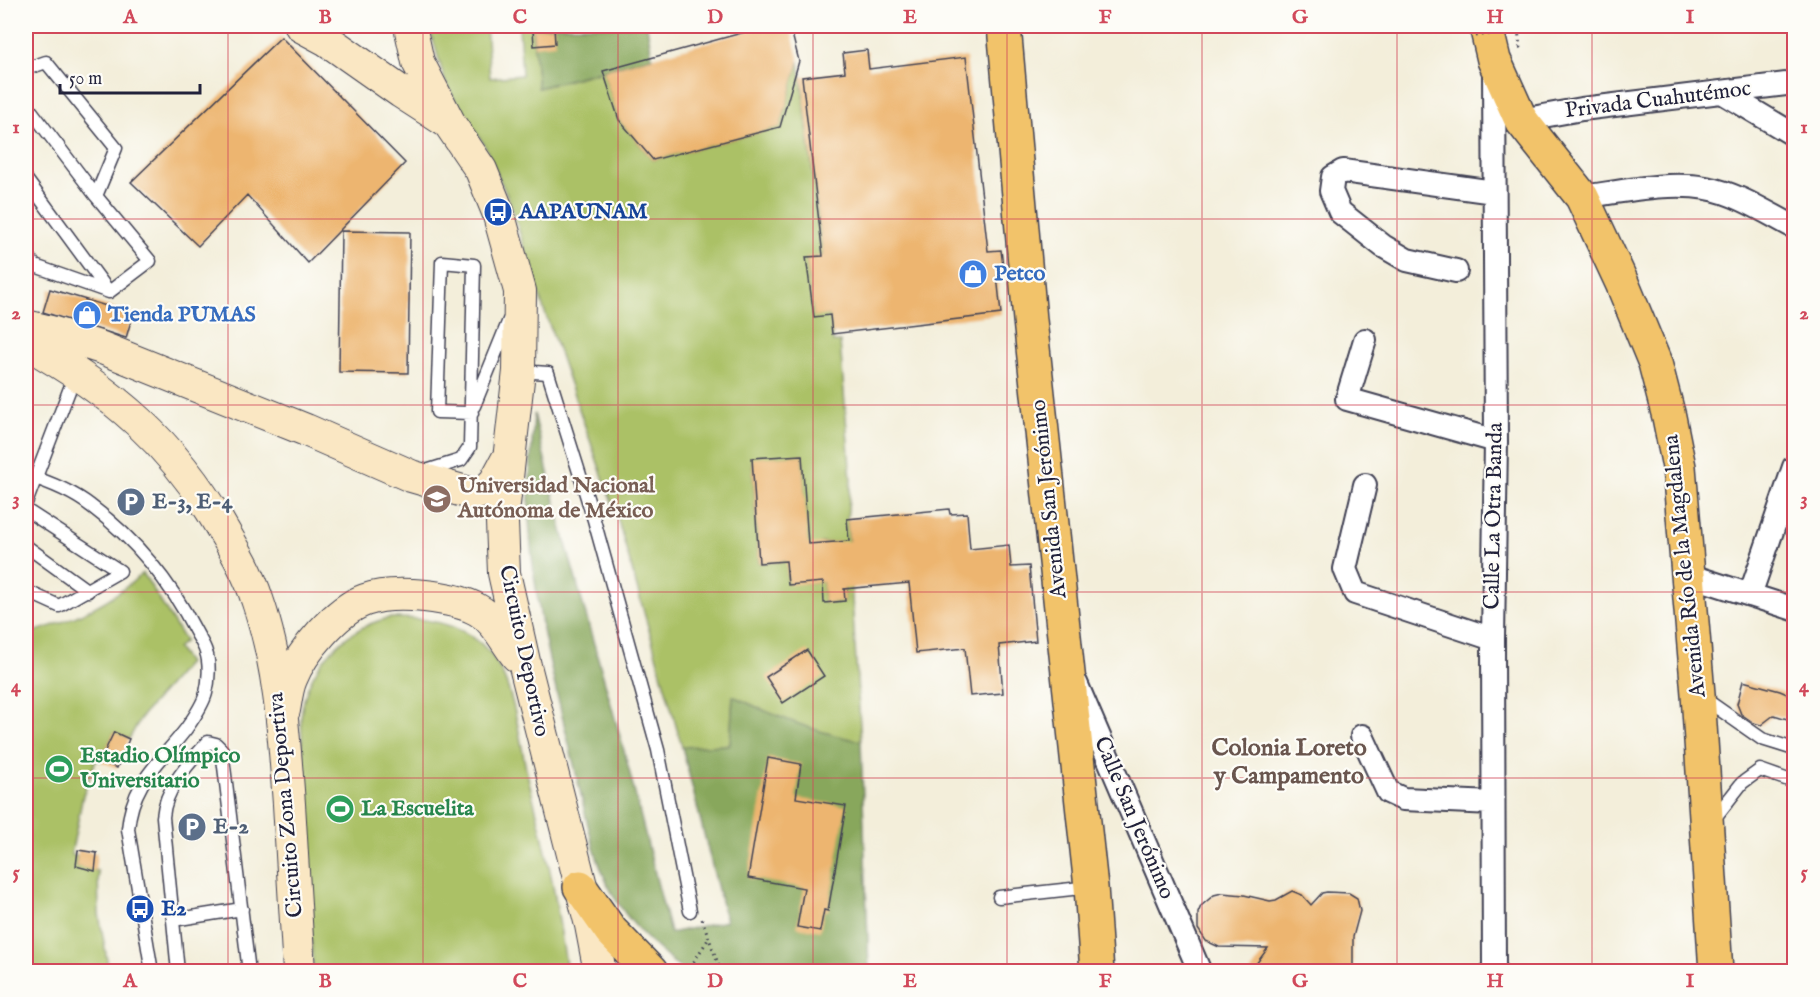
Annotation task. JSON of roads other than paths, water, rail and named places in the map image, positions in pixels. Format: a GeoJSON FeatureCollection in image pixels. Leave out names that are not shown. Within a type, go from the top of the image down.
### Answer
{"type":"FeatureCollection","features":[{"type":"Feature","properties":{"kind":"main road","name":"Avenida San Jerónimo"},"geometry":{"type":"LineString","coordinates":[[1004,26],[1029,320],[1068,664],[1091,887],[1097,972]]}},
{"type":"Feature","properties":{"kind":"main road","name":"Avenida Río de la Magdalena"},"geometry":{"type":"LineString","coordinates":[[1500,38],[1521,120],[1582,197],[1622,283],[1658,374],[1669,417],[1679,467],[1698,694],[1717,971]]}},
{"type":"Feature","properties":{"kind":"main road"},"geometry":{"type":"LineString","coordinates":[[580,887],[611,931],[651,972]]}},
{"type":"Feature","properties":{"kind":"street","name":"Circuito Deportivo"},"geometry":{"type":"LineString","coordinates":[[301,26],[327,40],[449,123],[481,170],[498,212],[520,291],[519,371],[502,522],[504,573],[525,666],[591,925],[600,972]]}},
{"type":"Feature","properties":{"kind":"street"},"geometry":{"type":"LineString","coordinates":[[410,26],[418,62],[449,123]]}},
{"type":"Feature","properties":{"kind":"street","name":"Calle La Otra Banda"},"geometry":{"type":"LineString","coordinates":[[1494,972],[1493,639],[1496,441],[1494,192],[1500,38]]}},
{"type":"Feature","properties":{"kind":"street","name":"Privada Cuahutémoc"},"geometry":{"type":"LineString","coordinates":[[1521,120],[1582,108],[1794,83]]}},
{"type":"Feature","properties":{"kind":"street"},"geometry":{"type":"LineString","coordinates":[[1722,92],[1794,135]]}},
{"type":"Feature","properties":{"kind":"street"},"geometry":{"type":"LineString","coordinates":[[1456,271],[1407,260],[1383,246],[1340,212],[1330,191],[1333,177],[1342,171],[1494,192]]}},
{"type":"Feature","properties":{"kind":"street"},"geometry":{"type":"LineString","coordinates":[[1582,197],[1675,186],[1706,188],[1736,197],[1794,227]]}},
{"type":"Feature","properties":{"kind":"street"},"geometry":{"type":"LineString","coordinates":[[26,326],[102,348],[306,430],[411,476],[473,494],[486,490],[495,482],[509,458]]}},
{"type":"Feature","properties":{"kind":"street"},"geometry":{"type":"LineString","coordinates":[[1365,340],[1347,399],[1496,441]]}},
{"type":"Feature","properties":{"kind":"street","name":"Circuito Zona Deportiva"},"geometry":{"type":"LineString","coordinates":[[26,343],[78,373],[115,400],[150,431],[181,466],[208,502],[243,563],[266,628],[283,716],[299,972]]}},
{"type":"Feature","properties":{"kind":"street"},"geometry":{"type":"LineString","coordinates":[[1750,595],[1794,467]]}},
{"type":"Feature","properties":{"kind":"street"},"geometry":{"type":"LineString","coordinates":[[1365,485],[1345,569],[1355,593],[1493,639]]}},
{"type":"Feature","properties":{"kind":"street"},"geometry":{"type":"LineString","coordinates":[[1688,575],[1794,609]]}},
{"type":"Feature","properties":{"kind":"street"},"geometry":{"type":"LineString","coordinates":[[283,716],[291,678],[316,637],[342,613],[365,600],[400,594],[436,597],[458,602],[479,611],[492,622],[525,666]]}},
{"type":"Feature","properties":{"kind":"street","name":"Calle San Jerónimo"},"geometry":{"type":"LineString","coordinates":[[1068,664],[1200,972]]}},
{"type":"Feature","properties":{"kind":"street"},"geometry":{"type":"LineString","coordinates":[[1362,736],[1388,792],[1403,799],[1493,803]]}},
{"type":"Feature","properties":{"kind":"lane"},"geometry":{"type":"LineString","coordinates":[[26,69],[46,62],[116,148],[96,196]]}},
{"type":"Feature","properties":{"kind":"lane"},"geometry":{"type":"LineString","coordinates":[[26,104],[96,196],[150,261],[110,292]]}},
{"type":"Feature","properties":{"kind":"lane"},"geometry":{"type":"LineString","coordinates":[[26,179],[110,292]]}},
{"type":"Feature","properties":{"kind":"lane"},"geometry":{"type":"LineString","coordinates":[[26,253],[30,267],[110,292]]}},
{"type":"Feature","properties":{"kind":"lane"},"geometry":{"type":"LineString","coordinates":[[411,476],[461,460],[470,447],[472,413],[474,265],[442,262],[437,412],[472,413]]}},
{"type":"Feature","properties":{"kind":"lane"},"geometry":{"type":"LineString","coordinates":[[472,413],[520,291]]}},
{"type":"Feature","properties":{"kind":"lane"},"geometry":{"type":"LineString","coordinates":[[519,371],[548,373],[594,520],[658,750],[690,911]]}},
{"type":"Feature","properties":{"kind":"lane"},"geometry":{"type":"LineString","coordinates":[[26,503],[30,476],[78,373]]}},
{"type":"Feature","properties":{"kind":"lane"},"geometry":{"type":"LineString","coordinates":[[30,476],[63,489],[90,505],[126,534],[163,579],[187,615],[206,652],[208,672],[206,694],[194,718],[146,776],[137,790],[130,809],[128,829],[152,972]]}},
{"type":"Feature","properties":{"kind":"lane"},"geometry":{"type":"LineString","coordinates":[[26,510],[120,571],[59,606],[26,591]]}},
{"type":"Feature","properties":{"kind":"lane"},"geometry":{"type":"LineString","coordinates":[[26,546],[88,591]]}},
{"type":"Feature","properties":{"kind":"lane"},"geometry":{"type":"LineString","coordinates":[[1698,694],[1762,739],[1794,749]]}},
{"type":"Feature","properties":{"kind":"lane"},"geometry":{"type":"LineString","coordinates":[[178,972],[164,807],[166,798],[188,765],[208,742],[216,744],[222,750],[249,972]]}},
{"type":"Feature","properties":{"kind":"lane"},"geometry":{"type":"LineString","coordinates":[[1707,828],[1742,783],[1760,770],[1794,782]]}},
{"type":"Feature","properties":{"kind":"lane"},"geometry":{"type":"LineString","coordinates":[[999,897],[1091,887]]}},
{"type":"Feature","properties":{"kind":"lane"},"geometry":{"type":"LineString","coordinates":[[173,920],[242,909]]}},
{"type":"Feature","properties":{"kind":"place","name":"AAPAUNAM"},"geometry":{"type":"Point","coordinates":[498,212]}},
{"type":"Feature","properties":{"kind":"place","name":"Petco"},"geometry":{"type":"Point","coordinates":[973,274]}},
{"type":"Feature","properties":{"kind":"place","name":"Tienda PUMAS"},"geometry":{"type":"Point","coordinates":[87,315]}},
{"type":"Feature","properties":{"kind":"place","name":"Universidad Nacional Autónoma de México"},"geometry":{"type":"Point","coordinates":[437,499]}},
{"type":"Feature","properties":{"kind":"place","name":"E-3, E-4"},"geometry":{"type":"Point","coordinates":[131,502]}},
{"type":"Feature","properties":{"kind":"place","name":"Estadio Olímpico Universitario"},"geometry":{"type":"Point","coordinates":[59,769]}},
{"type":"Feature","properties":{"kind":"place","name":"La Escuelita"},"geometry":{"type":"Point","coordinates":[340,809]}},
{"type":"Feature","properties":{"kind":"place","name":"E-2"},"geometry":{"type":"Point","coordinates":[192,827]}},
{"type":"Feature","properties":{"kind":"place","name":"E2"},"geometry":{"type":"Point","coordinates":[140,909]}},
{"type":"Feature","properties":{"kind":"district","name":"Colonia Loreto y Campamento"},"geometry":{"type":"Point","coordinates":[1289,762]}}]}
